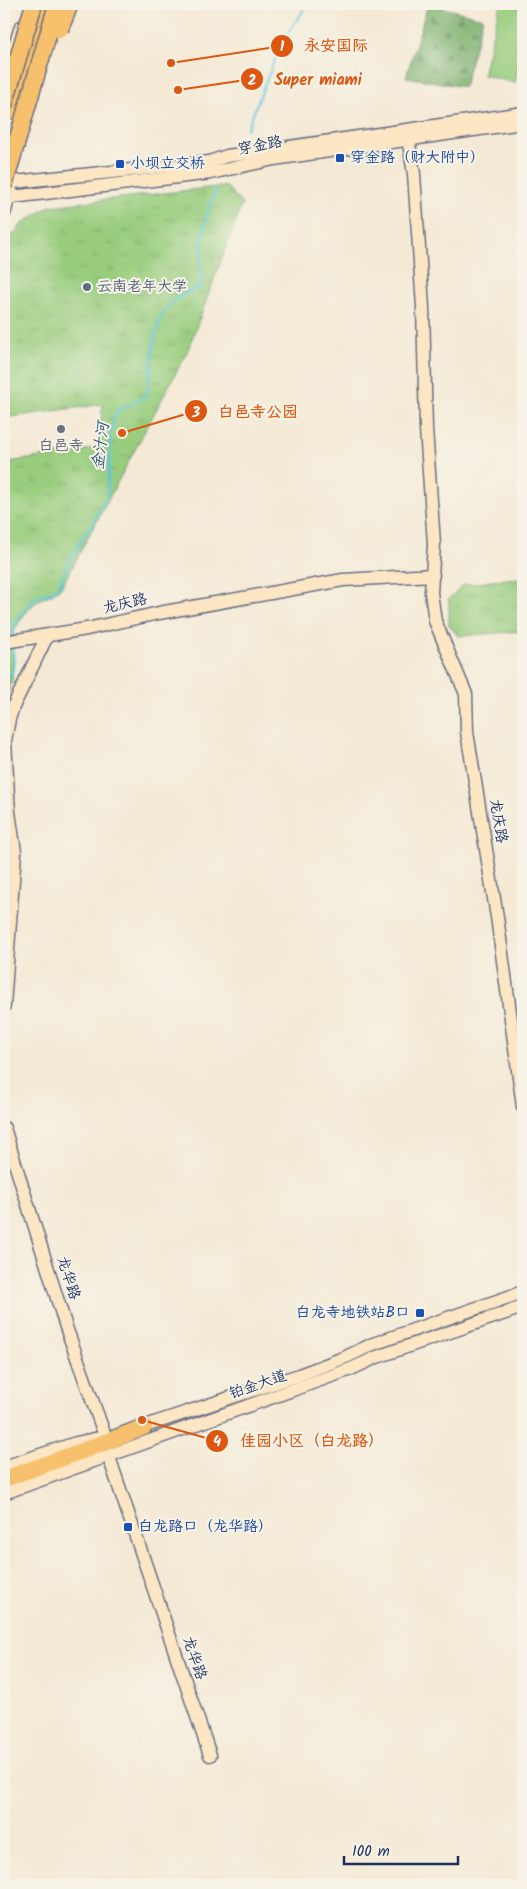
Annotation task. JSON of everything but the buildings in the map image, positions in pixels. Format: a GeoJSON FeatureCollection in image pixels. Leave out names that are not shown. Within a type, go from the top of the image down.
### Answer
{"type":"FeatureCollection","features":[{"type":"Feature","properties":{"kind":"highway"},"geometry":{"type":"LineString","coordinates":[[10,110],[17,45],[33,4]]}},
{"type":"Feature","properties":{"kind":"highway"},"geometry":{"type":"LineString","coordinates":[[7,189],[22,139],[56,4]]}},
{"type":"Feature","properties":{"kind":"highway"},"geometry":{"type":"LineString","coordinates":[[22,139],[70,4]]}},
{"type":"Feature","properties":{"kind":"highway"},"geometry":{"type":"LineString","coordinates":[[4,1479],[144,1427]]}},
{"type":"Feature","properties":{"kind":"main road"},"geometry":{"type":"LineString","coordinates":[[10,110],[42,4]]}},
{"type":"Feature","properties":{"kind":"main road"},"geometry":{"type":"LineString","coordinates":[[10,110],[48,4]]}},
{"type":"Feature","properties":{"kind":"street"},"geometry":{"type":"LineString","coordinates":[[4,150],[19,148],[50,59],[56,4]]}},
{"type":"Feature","properties":{"kind":"street"},"geometry":{"type":"LineString","coordinates":[[4,77],[17,45]]}},
{"type":"Feature","properties":{"kind":"street","name":"穿金路"},"geometry":{"type":"LineString","coordinates":[[7,189],[208,162],[226,156],[523,113]]}},
{"type":"Feature","properties":{"kind":"street","name":"穿金路"},"geometry":{"type":"LineString","coordinates":[[7,189],[211,173],[274,159],[408,138],[523,123]]}},
{"type":"Feature","properties":{"kind":"street","name":"龙庆路"},"geometry":{"type":"LineString","coordinates":[[408,138],[414,174],[424,307],[426,429],[434,544],[433,576],[430,593],[435,621],[466,694],[467,732],[497,917],[523,1107]]}},
{"type":"Feature","properties":{"kind":"street"},"geometry":{"type":"LineString","coordinates":[[4,214],[7,189]]}},
{"type":"Feature","properties":{"kind":"street","name":"龙庆路"},"geometry":{"type":"LineString","coordinates":[[10,642],[343,580],[433,576]]}},
{"type":"Feature","properties":{"kind":"street"},"geometry":{"type":"LineString","coordinates":[[4,1006],[15,852],[9,812],[5,742],[11,713],[48,636]]}},
{"type":"Feature","properties":{"kind":"street","name":"龙华路"},"geometry":{"type":"LineString","coordinates":[[4,1128],[66,1326],[105,1436]]}},
{"type":"Feature","properties":{"kind":"street","name":"铂金大道"},"geometry":{"type":"LineString","coordinates":[[4,1493],[109,1457],[335,1368],[373,1344],[523,1292]]}},
{"type":"Feature","properties":{"kind":"street","name":"铂金大道"},"geometry":{"type":"LineString","coordinates":[[4,1467],[76,1443],[144,1427],[335,1368],[377,1357],[523,1308]]}},
{"type":"Feature","properties":{"kind":"street","name":"龙华路"},"geometry":{"type":"LineString","coordinates":[[109,1457],[210,1755]]}},
{"type":"Feature","properties":{"kind":"green space"},"geometry":{"type":"Polygon","coordinates":[[[428,4],[483,18],[464,87],[406,77],[428,4]]]}},
{"type":"Feature","properties":{"kind":"green space"},"geometry":{"type":"Polygon","coordinates":[[[500,4],[523,9],[523,49],[515,83],[483,75],[500,4]]]}},
{"type":"Feature","properties":{"kind":"green space"},"geometry":{"type":"Polygon","coordinates":[[[226,186],[242,204],[187,352],[62,586],[54,593],[39,600],[25,614],[16,628],[14,632],[12,679],[8,698],[4,697],[4,463],[97,448],[103,404],[4,418],[4,255],[8,241],[23,223],[50,206],[226,186]]]}},
{"type":"Feature","properties":{"kind":"green space"},"geometry":{"type":"Polygon","coordinates":[[[523,577],[523,631],[458,636],[449,625],[449,599],[463,585],[523,577]]]}},
{"type":"Feature","properties":{"kind":"waterway","name":"金汁河"},"geometry":{"type":"LineString","coordinates":[[247,129],[282,41],[308,4]]}},
{"type":"Feature","properties":{"kind":"waterway","name":"金汁河"},"geometry":{"type":"LineString","coordinates":[[12,636],[16,621],[34,598],[55,590],[59,585],[71,557],[93,523],[107,495],[111,432],[117,411],[146,396],[154,344],[161,317],[177,298],[201,286],[204,225],[211,201],[217,189]]}},
{"type":"Feature","properties":{"kind":"waterway","name":"金汁河"},"geometry":{"type":"LineString","coordinates":[[4,680],[13,669],[12,644]]}},
{"type":"Feature","properties":{"kind":"tunnel"},"geometry":{"type":"LineString","coordinates":[[4,156],[16,113]]}},
{"type":"Feature","properties":{"kind":"place","name":"永安国际"},"geometry":{"type":"Point","coordinates":[171,63]}},
{"type":"Feature","properties":{"kind":"place","name":"Super miami"},"geometry":{"type":"Point","coordinates":[178,90]}},
{"type":"Feature","properties":{"kind":"place","name":"穿金路（财大附中）"},"geometry":{"type":"Point","coordinates":[340,158]}},
{"type":"Feature","properties":{"kind":"place","name":"小坝立交桥"},"geometry":{"type":"Point","coordinates":[120,164]}},
{"type":"Feature","properties":{"kind":"place","name":"云南老年大学"},"geometry":{"type":"Point","coordinates":[87,287]}},
{"type":"Feature","properties":{"kind":"place","name":"白邑寺"},"geometry":{"type":"Point","coordinates":[61,429]}},
{"type":"Feature","properties":{"kind":"place","name":"白邑寺公园"},"geometry":{"type":"Point","coordinates":[122,433]}},
{"type":"Feature","properties":{"kind":"place","name":"白龙寺地铁站B口"},"geometry":{"type":"Point","coordinates":[420,1313]}},
{"type":"Feature","properties":{"kind":"place","name":"佳园小区（白龙路）"},"geometry":{"type":"Point","coordinates":[142,1420]}},
{"type":"Feature","properties":{"kind":"place","name":"白龙路口（龙华路）"},"geometry":{"type":"Point","coordinates":[128,1527]}}]}
